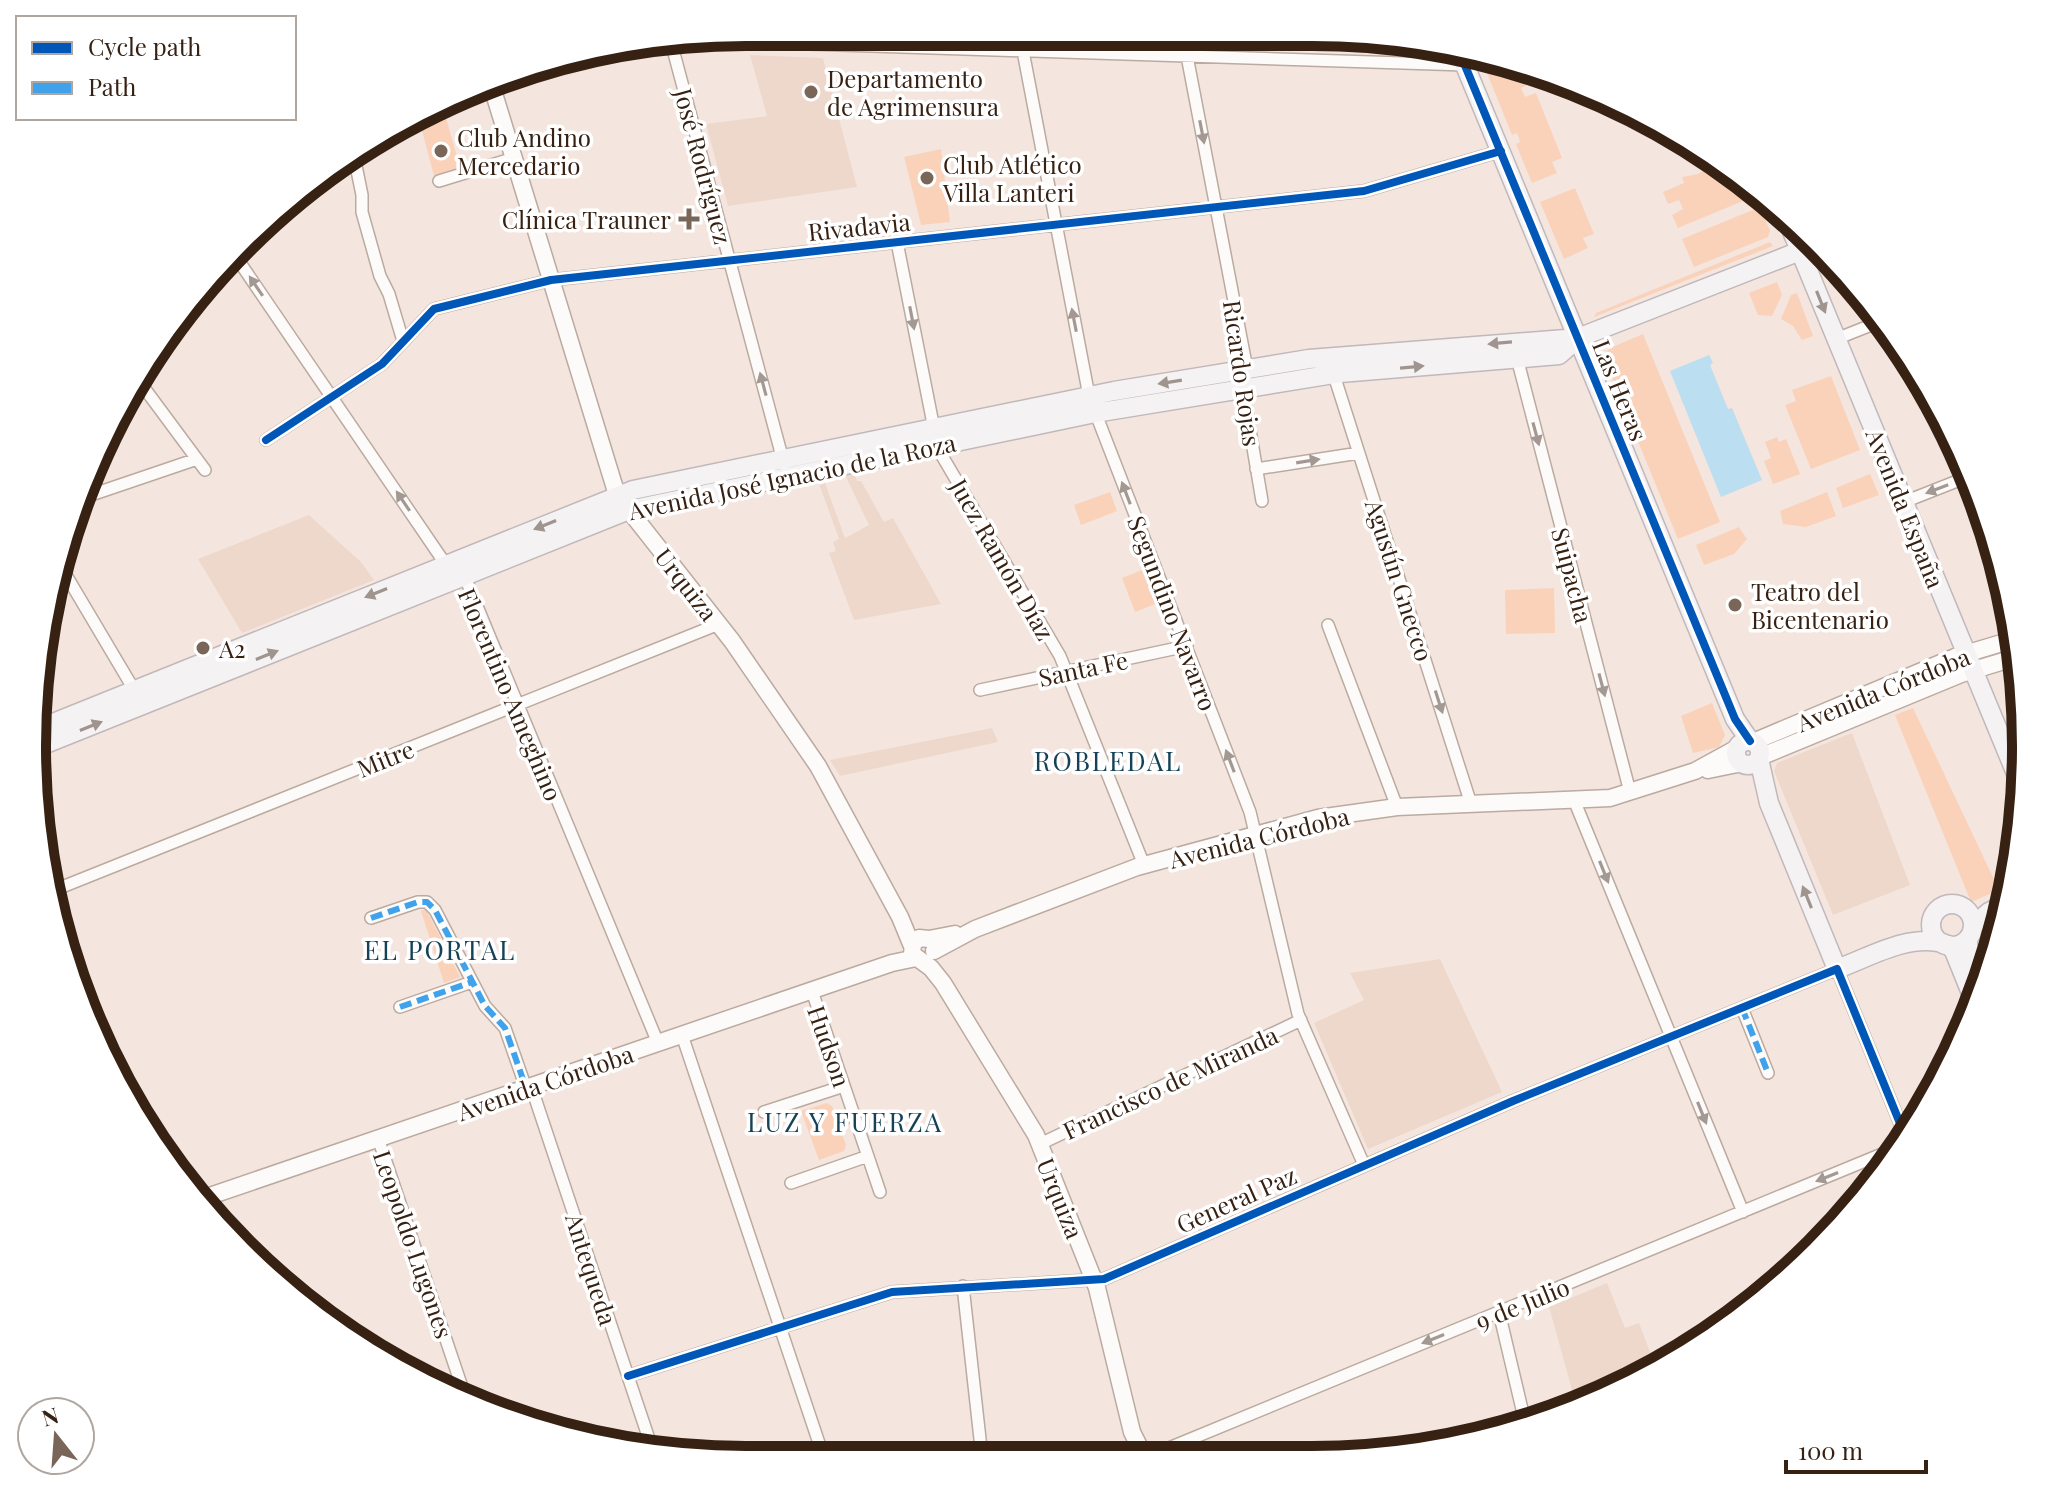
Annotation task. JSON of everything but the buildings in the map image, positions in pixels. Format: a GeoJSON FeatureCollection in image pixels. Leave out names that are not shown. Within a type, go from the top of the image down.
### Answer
{"type":"FeatureCollection","features":[{"type":"Feature","properties":{"kind":"main road","name":"Las Heras"},"geometry":{"type":"LineString","coordinates":[[1464,63],[1837,969]]}},
{"type":"Feature","properties":{"kind":"main road","name":"Urquiza"},"geometry":{"type":"LineString","coordinates":[[494,93],[623,503],[719,624],[825,777],[900,917],[1040,1144],[1094,1279],[1135,1446]]}},
{"type":"Feature","properties":{"kind":"main road","name":"Avenida José Ignacio de la Roza"},"geometry":{"type":"LineString","coordinates":[[623,503],[935,436],[1000,415],[1243,389],[1331,366],[1578,338],[1805,249]]}},
{"type":"Feature","properties":{"kind":"main road","name":"Avenida España"},"geometry":{"type":"LineString","coordinates":[[1805,249],[1836,339],[2012,763]]}},
{"type":"Feature","properties":{"kind":"main road","name":"Avenida José Ignacio de la Roza"},"geometry":{"type":"LineString","coordinates":[[935,436],[1024,427],[1047,415],[1073,408],[1247,369],[1309,359],[1331,366],[1559,355],[1578,338]]}},
{"type":"Feature","properties":{"kind":"main road"},"geometry":{"type":"LineString","coordinates":[[1243,389],[1261,375],[1309,359]]}},
{"type":"Feature","properties":{"kind":"main road","name":"Avenida José Ignacio de la Roza"},"geometry":{"type":"LineString","coordinates":[[46,726],[139,697],[623,503],[685,487],[698,477],[785,468]]}},
{"type":"Feature","properties":{"kind":"main road","name":"Avenida Córdoba"},"geometry":{"type":"LineString","coordinates":[[213,1200],[378,1138],[892,963],[1144,865],[1318,818],[1397,807],[1610,798],[1750,752],[1970,662],[2004,644]]}},
{"type":"Feature","properties":{"kind":"main road","name":"Avenida Córdoba"},"geometry":{"type":"LineString","coordinates":[[1970,662],[2006,658]]}},
{"type":"Feature","properties":{"kind":"main road","name":"Avenida José Ignacio de la Roza"},"geometry":{"type":"LineString","coordinates":[[46,743],[139,697]]}},
{"type":"Feature","properties":{"kind":"main road"},"geometry":{"type":"LineString","coordinates":[[1969,988],[1954,951],[1934,935],[1932,922],[1936,912],[1944,906],[1993,906]]}},
{"type":"Feature","properties":{"kind":"main road"},"geometry":{"type":"LineString","coordinates":[[1963,907],[1970,913],[1968,946],[1976,966]]}},
{"type":"Feature","properties":{"kind":"main road"},"geometry":{"type":"LineString","coordinates":[[1946,944],[1959,945],[1991,914]]}},
{"type":"Feature","properties":{"kind":"main road","name":"General Paz"},"geometry":{"type":"LineString","coordinates":[[1837,969],[1909,942],[1932,922]]}},
{"type":"Feature","properties":{"kind":"main road","name":"General Paz"},"geometry":{"type":"LineString","coordinates":[[1909,942],[1946,944]]}},
{"type":"Feature","properties":{"kind":"street"},"geometry":{"type":"LineString","coordinates":[[869,46],[1187,56],[1441,58]]}},
{"type":"Feature","properties":{"kind":"street","name":"José Rodríguez"},"geometry":{"type":"LineString","coordinates":[[673,50],[785,468]]}},
{"type":"Feature","properties":{"kind":"street","name":"Segundino Navarro"},"geometry":{"type":"LineString","coordinates":[[1023,51],[1092,405],[1250,812],[1301,1020],[1364,1165]]}},
{"type":"Feature","properties":{"kind":"street","name":"Ricardo Rojas"},"geometry":{"type":"LineString","coordinates":[[1187,56],[1247,369],[1243,389],[1262,501]]}},
{"type":"Feature","properties":{"kind":"street","name":"Rivadavia"},"geometry":{"type":"LineString","coordinates":[[266,440],[382,364],[428,312],[440,306],[551,280],[1364,191],[1501,151]]}},
{"type":"Feature","properties":{"kind":"street"},"geometry":{"type":"LineString","coordinates":[[439,181],[514,158]]}},
{"type":"Feature","properties":{"kind":"street"},"geometry":{"type":"LineString","coordinates":[[356,165],[362,212],[403,341]]}},
{"type":"Feature","properties":{"kind":"street","name":"Juez Ramón Díaz"},"geometry":{"type":"LineString","coordinates":[[897,242],[935,436],[1060,656],[1144,865]]}},
{"type":"Feature","properties":{"kind":"street","name":"Florentino Ameghino"},"geometry":{"type":"LineString","coordinates":[[240,263],[332,397],[469,586],[658,1043]]}},
{"type":"Feature","properties":{"kind":"street"},"geometry":{"type":"LineString","coordinates":[[1836,339],[1871,325]]}},
{"type":"Feature","properties":{"kind":"street","name":"Suipacha"},"geometry":{"type":"LineString","coordinates":[[1517,358],[1630,792]]}},
{"type":"Feature","properties":{"kind":"street","name":"Agustín Gnecco"},"geometry":{"type":"LineString","coordinates":[[1331,366],[1471,804]]}},
{"type":"Feature","properties":{"kind":"street"},"geometry":{"type":"LineString","coordinates":[[145,389],[205,470]]}},
{"type":"Feature","properties":{"kind":"street"},"geometry":{"type":"LineString","coordinates":[[1256,469],[1359,453]]}},
{"type":"Feature","properties":{"kind":"street"},"geometry":{"type":"LineString","coordinates":[[93,494],[197,459]]}},
{"type":"Feature","properties":{"kind":"street"},"geometry":{"type":"LineString","coordinates":[[1904,502],[1960,480]]}},
{"type":"Feature","properties":{"kind":"street"},"geometry":{"type":"LineString","coordinates":[[67,577],[139,697]]}},
{"type":"Feature","properties":{"kind":"street","name":"Mitre"},"geometry":{"type":"LineString","coordinates":[[60,888],[719,624]]}},
{"type":"Feature","properties":{"kind":"street"},"geometry":{"type":"LineString","coordinates":[[1328,625],[1397,807]]}},
{"type":"Feature","properties":{"kind":"street","name":"Santa Fe"},"geometry":{"type":"LineString","coordinates":[[980,690],[1187,646]]}},
{"type":"Feature","properties":{"kind":"street"},"geometry":{"type":"LineString","coordinates":[[1574,800],[1743,1212]]}},
{"type":"Feature","properties":{"kind":"street","name":"Antequeda"},"geometry":{"type":"LineString","coordinates":[[371,918],[418,902],[427,902],[435,910],[485,1006],[505,1028],[529,1087],[649,1439]]}},
{"type":"Feature","properties":{"kind":"street","name":"General Paz"},"geometry":{"type":"LineString","coordinates":[[628,1376],[892,1292],[1104,1279],[1364,1165],[1837,969]]}},
{"type":"Feature","properties":{"kind":"street","name":"Las Heras"},"geometry":{"type":"LineString","coordinates":[[1837,969],[1900,1124]]}},
{"type":"Feature","properties":{"kind":"street"},"geometry":{"type":"LineString","coordinates":[[400,1007],[472,982]]}},
{"type":"Feature","properties":{"kind":"street","name":"Hudson"},"geometry":{"type":"LineString","coordinates":[[812,991],[880,1192]]}},
{"type":"Feature","properties":{"kind":"street"},"geometry":{"type":"LineString","coordinates":[[1742,1008],[1768,1073]]}},
{"type":"Feature","properties":{"kind":"street","name":"Francisco de Miranda"},"geometry":{"type":"LineString","coordinates":[[1040,1144],[1301,1020]]}},
{"type":"Feature","properties":{"kind":"street"},"geometry":{"type":"LineString","coordinates":[[682,1035],[821,1446]]}},
{"type":"Feature","properties":{"kind":"street"},"geometry":{"type":"LineString","coordinates":[[764,1112],[844,1086]]}},
{"type":"Feature","properties":{"kind":"street","name":"Leopoldo Lugones"},"geometry":{"type":"LineString","coordinates":[[378,1138],[461,1386]]}},
{"type":"Feature","properties":{"kind":"street","name":"9 de Julio"},"geometry":{"type":"LineString","coordinates":[[1174,1446],[1879,1155]]}},
{"type":"Feature","properties":{"kind":"street"},"geometry":{"type":"LineString","coordinates":[[791,1183],[868,1156]]}},
{"type":"Feature","properties":{"kind":"street"},"geometry":{"type":"LineString","coordinates":[[963,1286],[981,1446]]}},
{"type":"Feature","properties":{"kind":"street"},"geometry":{"type":"LineString","coordinates":[[1499,1312],[1523,1413]]}},
{"type":"Feature","properties":{"kind":"shaded area"},"geometry":{"type":"Polygon","coordinates":[[[750,55],[823,58],[857,187],[728,206],[706,124],[767,116],[750,55]]]}},
{"type":"Feature","properties":{"kind":"shaded area"},"geometry":{"type":"Polygon","coordinates":[[[1485,68],[1530,81],[1521,88],[1525,97],[1536,93],[1562,158],[1552,162],[1557,173],[1532,183],[1516,144],[1520,142],[1517,133],[1512,135],[1485,68]]]}},
{"type":"Feature","properties":{"kind":"shaded area","name":"Club Andino Mercedario"},"geometry":{"type":"Polygon","coordinates":[[[446,118],[460,167],[434,176],[421,127],[446,118]]]}},
{"type":"Feature","properties":{"kind":"shaded area","name":"Club Atlético Villa Lanteri"},"geometry":{"type":"Polygon","coordinates":[[[941,149],[950,222],[921,225],[904,157],[941,149]]]}},
{"type":"Feature","properties":{"kind":"shaded area"},"geometry":{"type":"Polygon","coordinates":[[[1707,168],[1748,199],[1678,228],[1672,215],[1683,209],[1679,200],[1668,204],[1663,192],[1684,183],[1682,177],[1698,174],[1707,168]]]}},
{"type":"Feature","properties":{"kind":"shaded area"},"geometry":{"type":"Polygon","coordinates":[[[1575,188],[1594,234],[1583,238],[1588,248],[1564,259],[1540,202],[1575,188]]]}},
{"type":"Feature","properties":{"kind":"shaded area"},"geometry":{"type":"Polygon","coordinates":[[[1759,208],[1770,231],[1768,237],[1694,267],[1682,239],[1759,208]]]}},
{"type":"Feature","properties":{"kind":"shaded area"},"geometry":{"type":"Polygon","coordinates":[[[1770,242],[1773,246],[1594,317],[1596,313],[1770,242]]]}},
{"type":"Feature","properties":{"kind":"shaded area"},"geometry":{"type":"Polygon","coordinates":[[[1777,282],[1782,295],[1772,316],[1758,315],[1749,293],[1777,282]]]}},
{"type":"Feature","properties":{"kind":"shaded area"},"geometry":{"type":"Polygon","coordinates":[[[1797,293],[1813,336],[1802,340],[1793,326],[1781,319],[1791,295],[1797,293]]]}},
{"type":"Feature","properties":{"kind":"shaded area"},"geometry":{"type":"Polygon","coordinates":[[[1643,334],[1720,522],[1678,539],[1604,358],[1610,348],[1643,334]]]}},
{"type":"Feature","properties":{"kind":"shaded area"},"geometry":{"type":"Polygon","coordinates":[[[1831,376],[1860,450],[1811,469],[1785,405],[1796,401],[1792,390],[1831,376]]]}},
{"type":"Feature","properties":{"kind":"shaded area"},"geometry":{"type":"Polygon","coordinates":[[[1777,437],[1779,442],[1786,439],[1800,474],[1773,484],[1764,461],[1771,458],[1765,442],[1777,437]]]}},
{"type":"Feature","properties":{"kind":"shaded area"},"geometry":{"type":"Polygon","coordinates":[[[854,473],[884,522],[893,518],[941,604],[854,620],[829,553],[836,551],[833,542],[839,539],[818,481],[824,480],[845,538],[869,525],[845,475],[854,473]]]}},
{"type":"Feature","properties":{"kind":"shaded area"},"geometry":{"type":"Polygon","coordinates":[[[1870,474],[1879,495],[1843,508],[1836,488],[1870,474]]]}},
{"type":"Feature","properties":{"kind":"shaded area"},"geometry":{"type":"Polygon","coordinates":[[[1110,492],[1117,511],[1081,525],[1074,505],[1110,492]]]}},
{"type":"Feature","properties":{"kind":"shaded area"},"geometry":{"type":"Polygon","coordinates":[[[1827,492],[1836,516],[1806,527],[1783,524],[1780,511],[1827,492]]]}},
{"type":"Feature","properties":{"kind":"shaded area"},"geometry":{"type":"Polygon","coordinates":[[[309,515],[361,562],[374,580],[242,633],[198,559],[309,515]]]}},
{"type":"Feature","properties":{"kind":"shaded area"},"geometry":{"type":"Polygon","coordinates":[[[1739,527],[1747,539],[1734,554],[1704,565],[1696,545],[1739,527]]]}},
{"type":"Feature","properties":{"kind":"shaded area"},"geometry":{"type":"Polygon","coordinates":[[[1145,569],[1158,603],[1135,612],[1122,578],[1145,569]]]}},
{"type":"Feature","properties":{"kind":"shaded area"},"geometry":{"type":"Polygon","coordinates":[[[1554,588],[1555,633],[1506,634],[1505,590],[1554,588]]]}},
{"type":"Feature","properties":{"kind":"shaded area"},"geometry":{"type":"Polygon","coordinates":[[[1712,703],[1725,735],[1719,747],[1693,753],[1681,716],[1712,703]]]}},
{"type":"Feature","properties":{"kind":"shaded area"},"geometry":{"type":"Polygon","coordinates":[[[1913,708],[1997,891],[1971,902],[1895,715],[1913,708]]]}},
{"type":"Feature","properties":{"kind":"shaded area"},"geometry":{"type":"Polygon","coordinates":[[[992,728],[998,742],[840,776],[830,760],[992,728]]]}},
{"type":"Feature","properties":{"kind":"shaded area"},"geometry":{"type":"Polygon","coordinates":[[[1852,733],[1910,885],[1833,915],[1774,771],[1777,763],[1852,733]]]}},
{"type":"Feature","properties":{"kind":"shaded area"},"geometry":{"type":"Polygon","coordinates":[[[426,909],[460,977],[444,983],[421,911],[426,909]]]}},
{"type":"Feature","properties":{"kind":"shaded area"},"geometry":{"type":"Polygon","coordinates":[[[1440,959],[1502,1092],[1368,1149],[1314,1023],[1364,1000],[1350,973],[1440,959]]]}},
{"type":"Feature","properties":{"kind":"shaded area"},"geometry":{"type":"Polygon","coordinates":[[[827,1103],[832,1106],[846,1145],[844,1151],[819,1160],[801,1111],[827,1103]]]}},
{"type":"Feature","properties":{"kind":"shaded area"},"geometry":{"type":"Polygon","coordinates":[[[1607,1283],[1625,1328],[1639,1323],[1652,1357],[1574,1395],[1549,1307],[1607,1283]]]}},
{"type":"Feature","properties":{"kind":"water"},"geometry":{"type":"Polygon","coordinates":[[[1709,355],[1728,409],[1732,408],[1762,480],[1721,497],[1670,371],[1709,355]]]}},
{"type":"Feature","properties":{"kind":"marked path"},"geometry":{"type":"LineString","coordinates":[[371,918],[418,902],[427,902],[435,910],[485,1006],[505,1028],[526,1088]]}},
{"type":"Feature","properties":{"kind":"marked path"},"geometry":{"type":"LineString","coordinates":[[400,1007],[472,982]]}},
{"type":"Feature","properties":{"kind":"marked path"},"geometry":{"type":"LineString","coordinates":[[1742,1008],[1768,1073]]}},
{"type":"Feature","properties":{"kind":"cycle path"},"geometry":{"type":"LineString","coordinates":[[1464,63],[1735,719],[1750,741]]}},
{"type":"Feature","properties":{"kind":"cycle path"},"geometry":{"type":"LineString","coordinates":[[266,440],[382,364],[434,309],[551,280],[1364,191],[1501,151]]}},
{"type":"Feature","properties":{"kind":"cycle path"},"geometry":{"type":"LineString","coordinates":[[628,1376],[892,1292],[1104,1279],[1513,1101],[1837,969],[1900,1124]]}},
{"type":"Feature","properties":{"kind":"place","name":"Departamento de Agrimensura"},"geometry":{"type":"Point","coordinates":[811,92]}},
{"type":"Feature","properties":{"kind":"place","name":"Club Andino Mercedario"},"geometry":{"type":"Point","coordinates":[441,151]}},
{"type":"Feature","properties":{"kind":"place","name":"Club Atlético Villa Lanteri"},"geometry":{"type":"Point","coordinates":[927,178]}},
{"type":"Feature","properties":{"kind":"place","name":"Clínica Trauner"},"geometry":{"type":"Point","coordinates":[689,219]}},
{"type":"Feature","properties":{"kind":"place","name":"Teatro del Bicentenario"},"geometry":{"type":"Point","coordinates":[1735,605]}},
{"type":"Feature","properties":{"kind":"place","name":"A2"},"geometry":{"type":"Point","coordinates":[203,648]}},
{"type":"Feature","properties":{"kind":"district","name":"ROBLEDAL"},"geometry":{"type":"Point","coordinates":[1108,760]}},
{"type":"Feature","properties":{"kind":"district","name":"EL PORTAL"},"geometry":{"type":"Point","coordinates":[440,949]}},
{"type":"Feature","properties":{"kind":"district","name":"LUZ Y FUERZA"},"geometry":{"type":"Point","coordinates":[845,1121]}}]}
